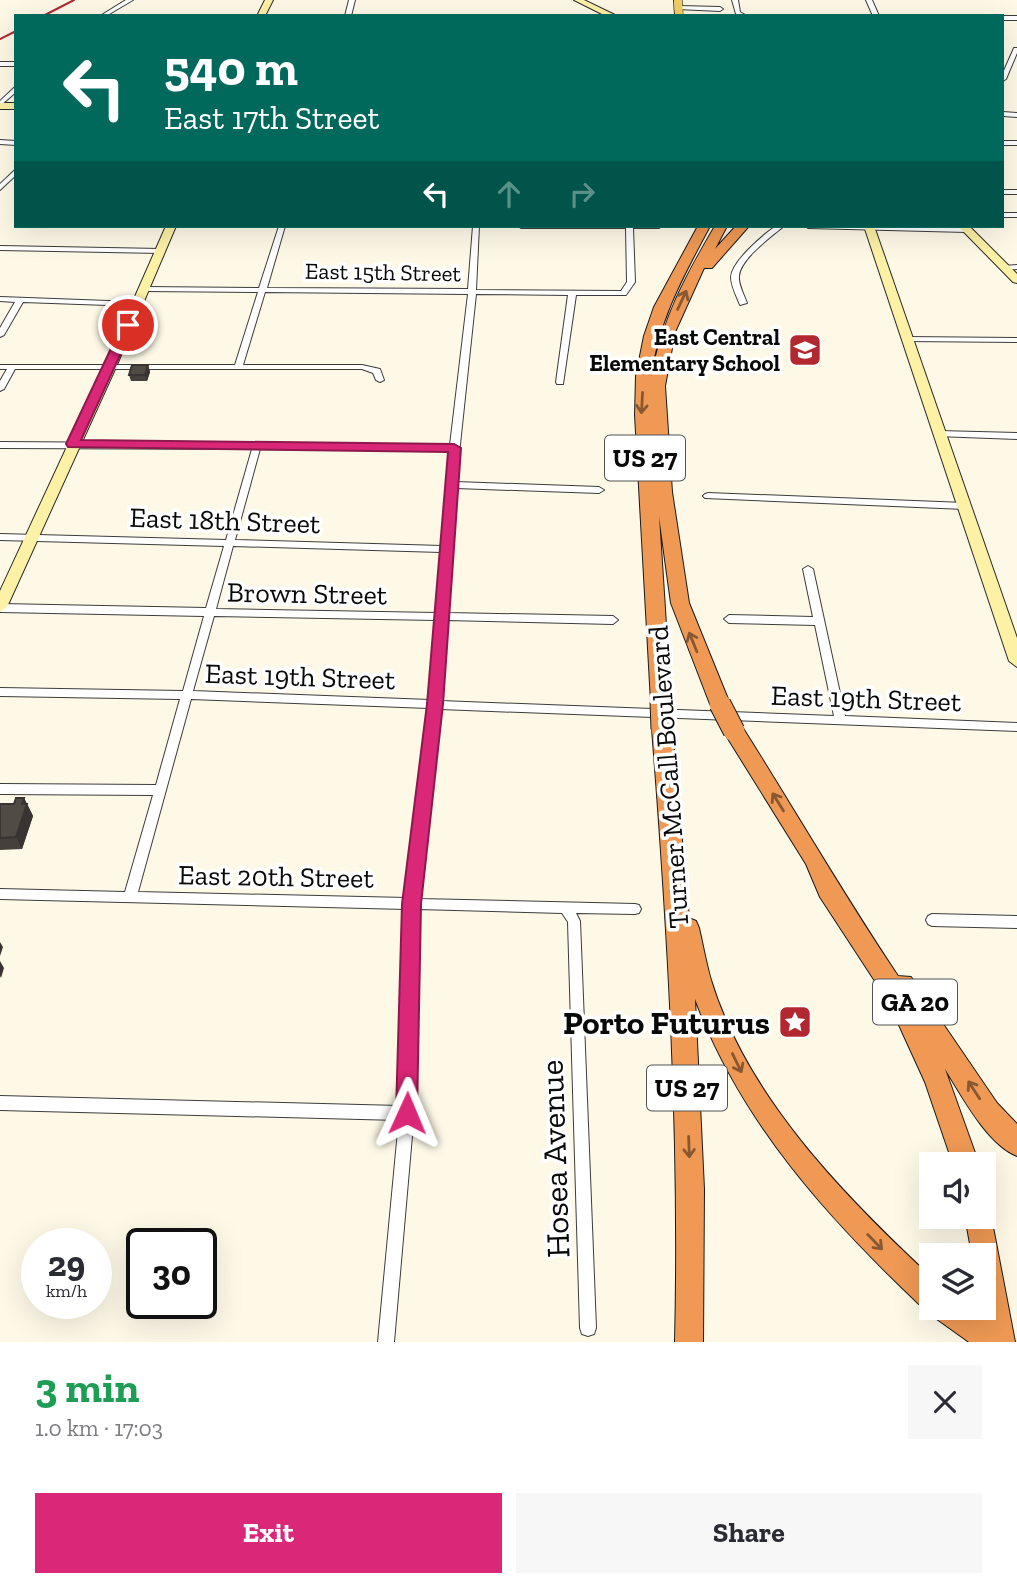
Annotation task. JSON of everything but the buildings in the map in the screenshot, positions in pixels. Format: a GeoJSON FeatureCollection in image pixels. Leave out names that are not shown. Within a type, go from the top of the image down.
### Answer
{"type":"FeatureCollection","features":[{"type":"Feature","properties":{"kind":"highway"},"geometry":{"type":"LineString","coordinates":[[668,291],[686,228]]}},
{"type":"Feature","properties":{"kind":"highway","name":"Turner McCall Boulevard"},"geometry":{"type":"LineString","coordinates":[[689,1342],[691,1198],[649,489],[641,416],[651,337],[668,291],[703,228]]}},
{"type":"Feature","properties":{"kind":"highway","name":"Turner McCall Boulevard"},"geometry":{"type":"LineString","coordinates":[[720,228],[668,332],[657,386],[659,436],[680,603],[720,704],[734,731],[815,860],[828,890],[896,993],[937,1080],[962,1152]]}},
{"type":"Feature","properties":{"kind":"highway"},"geometry":{"type":"LineString","coordinates":[[694,278],[742,228]]}},
{"type":"Feature","properties":{"kind":"highway"},"geometry":{"type":"LineString","coordinates":[[671,834],[698,975],[743,1076],[780,1132],[853,1220],[919,1285]]}},
{"type":"Feature","properties":{"kind":"highway","name":"GA 20"},"geometry":{"type":"LineString","coordinates":[[815,860],[832,880],[988,1112],[1017,1143]]}},
{"type":"Feature","properties":{"kind":"highway"},"geometry":{"type":"LineString","coordinates":[[982,1229],[1002,1342]]}},
{"type":"Feature","properties":{"kind":"highway"},"geometry":{"type":"LineString","coordinates":[[963,1320],[994,1342]]}},
{"type":"Feature","properties":{"kind":"highway"},"geometry":{"type":"LineString","coordinates":[[1009,1342],[1017,1339]]}},
{"type":"Feature","properties":{"kind":"main road"},"geometry":{"type":"LineString","coordinates":[[578,0],[609,14]]}},
{"type":"Feature","properties":{"kind":"main road"},"geometry":{"type":"LineString","coordinates":[[0,607],[170,228]]}},
{"type":"Feature","properties":{"kind":"main road"},"geometry":{"type":"LineString","coordinates":[[869,228],[1017,661]]}},
{"type":"Feature","properties":{"kind":"main road"},"geometry":{"type":"LineString","coordinates":[[965,228],[1017,280]]}},
{"type":"Feature","properties":{"kind":"street"},"geometry":{"type":"LineString","coordinates":[[106,14],[130,0]]}},
{"type":"Feature","properties":{"kind":"street"},"geometry":{"type":"LineString","coordinates":[[679,8],[720,9]]}},
{"type":"Feature","properties":{"kind":"street"},"geometry":{"type":"LineString","coordinates":[[1004,77],[1016,49]]}},
{"type":"Feature","properties":{"kind":"street"},"geometry":{"type":"LineString","coordinates":[[0,105],[14,90]]}},
{"type":"Feature","properties":{"kind":"street"},"geometry":{"type":"LineString","coordinates":[[0,188],[14,174]]}},
{"type":"Feature","properties":{"kind":"street"},"geometry":{"type":"LineString","coordinates":[[239,368],[281,228]]}},
{"type":"Feature","properties":{"kind":"street"},"geometry":{"type":"LineString","coordinates":[[386,1342],[407,1113],[412,904],[435,704],[454,448],[472,292],[476,228]]}},
{"type":"Feature","properties":{"kind":"street","name":"East 15th Street"},"geometry":{"type":"LineString","coordinates":[[144,289],[623,293],[631,282],[629,228]]}},
{"type":"Feature","properties":{"kind":"street"},"geometry":{"type":"LineString","coordinates":[[743,303],[735,273],[771,230],[776,228]]}},
{"type":"Feature","properties":{"kind":"street"},"geometry":{"type":"LineString","coordinates":[[0,248],[161,251]]}},
{"type":"Feature","properties":{"kind":"street"},"geometry":{"type":"LineString","coordinates":[[1004,268],[1017,267]]}},
{"type":"Feature","properties":{"kind":"street"},"geometry":{"type":"LineString","coordinates":[[560,382],[572,294]]}},
{"type":"Feature","properties":{"kind":"street"},"geometry":{"type":"LineString","coordinates":[[0,299],[136,304]]}},
{"type":"Feature","properties":{"kind":"street"},"geometry":{"type":"LineString","coordinates":[[0,335],[20,300]]}},
{"type":"Feature","properties":{"kind":"street"},"geometry":{"type":"LineString","coordinates":[[907,339],[1017,340]]}},
{"type":"Feature","properties":{"kind":"street"},"geometry":{"type":"LineString","coordinates":[[0,367],[370,368],[377,371],[380,380]]}},
{"type":"Feature","properties":{"kind":"street"},"geometry":{"type":"LineString","coordinates":[[0,389],[12,367]]}},
{"type":"Feature","properties":{"kind":"street"},"geometry":{"type":"LineString","coordinates":[[939,434],[1017,436]]}},
{"type":"Feature","properties":{"kind":"street"},"geometry":{"type":"LineString","coordinates":[[0,444],[454,448]]}},
{"type":"Feature","properties":{"kind":"street"},"geometry":{"type":"LineString","coordinates":[[130,897],[257,446]]}},
{"type":"Feature","properties":{"kind":"street"},"geometry":{"type":"LineString","coordinates":[[453,485],[599,489]]}},
{"type":"Feature","properties":{"kind":"street"},"geometry":{"type":"LineString","coordinates":[[708,496],[965,506]]}},
{"type":"Feature","properties":{"kind":"street","name":"East 18th Street"},"geometry":{"type":"LineString","coordinates":[[0,537],[448,549]]}},
{"type":"Feature","properties":{"kind":"street"},"geometry":{"type":"LineString","coordinates":[[808,569],[840,719]]}},
{"type":"Feature","properties":{"kind":"street","name":"Brown Street"},"geometry":{"type":"LineString","coordinates":[[0,607],[210,614],[441,618],[449,615],[613,620]]}},
{"type":"Feature","properties":{"kind":"street"},"geometry":{"type":"LineString","coordinates":[[729,619],[819,621]]}},
{"type":"Feature","properties":{"kind":"street","name":"East 19th Street"},"geometry":{"type":"LineString","coordinates":[[0,692],[187,695],[1017,727]]}},
{"type":"Feature","properties":{"kind":"street"},"geometry":{"type":"LineString","coordinates":[[0,789],[160,790]]}},
{"type":"Feature","properties":{"kind":"street","name":"East 20th Street"},"geometry":{"type":"LineString","coordinates":[[0,894],[635,909]]}},
{"type":"Feature","properties":{"kind":"street","name":"Hosea Avenue"},"geometry":{"type":"LineString","coordinates":[[565,907],[574,921],[588,1328]]}},
{"type":"Feature","properties":{"kind":"street"},"geometry":{"type":"LineString","coordinates":[[932,920],[1017,922]]}},
{"type":"Feature","properties":{"kind":"street"},"geometry":{"type":"LineString","coordinates":[[0,1103],[407,1113]]}},
{"type":"Feature","properties":{"kind":"railway"},"geometry":{"type":"LineString","coordinates":[[47,14],[74,0]]}},
{"type":"Feature","properties":{"kind":"railway"},"geometry":{"type":"LineString","coordinates":[[0,39],[14,32]]}},
{"type":"Feature","properties":{"kind":"place","name":"East Central Elementary School"},"geometry":{"type":"Point","coordinates":[805,350]}},
{"type":"Feature","properties":{"kind":"place","name":"Porto Futurus"},"geometry":{"type":"Point","coordinates":[795,1022]}},
{"type":"Feature","properties":{"kind":"route"},"geometry":{"type":"LineString","coordinates":[[128,325],[72,444],[454,448],[435,704],[412,904],[407,1113]]}}]}
